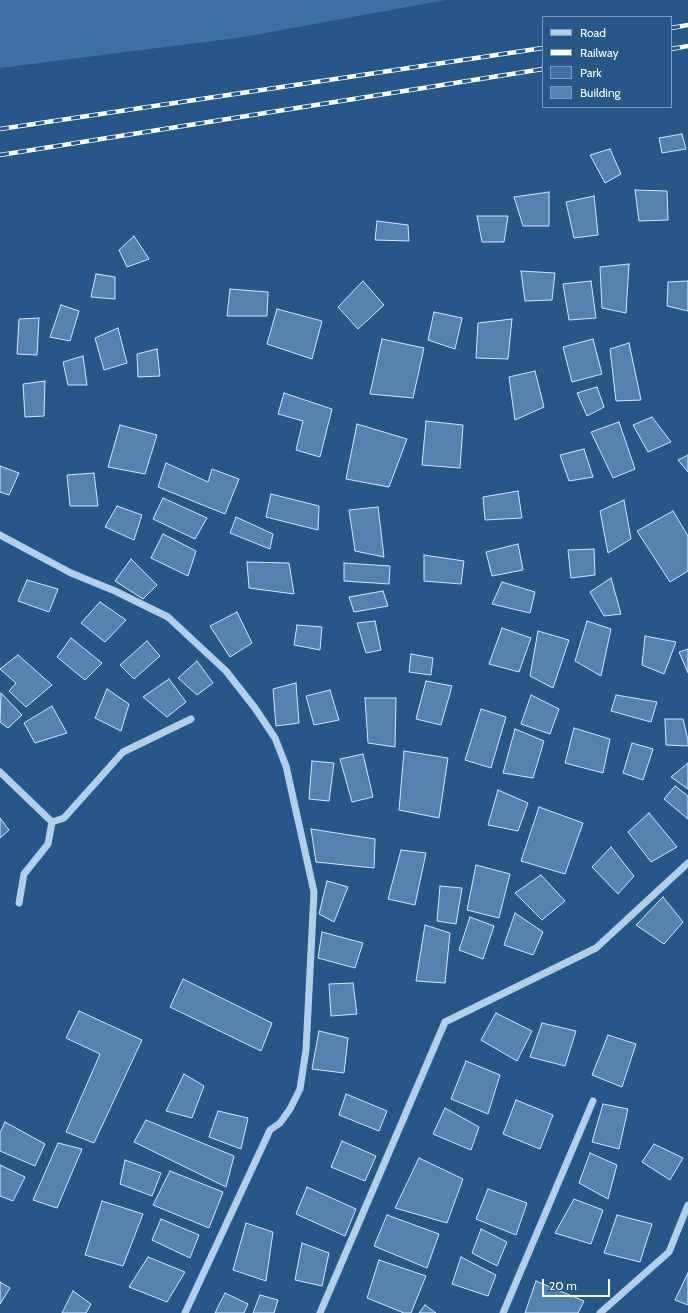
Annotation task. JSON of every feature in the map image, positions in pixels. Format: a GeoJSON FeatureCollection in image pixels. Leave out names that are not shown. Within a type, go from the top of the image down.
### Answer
{"type":"FeatureCollection","features":[{"type":"Feature","properties":{"kind":"street"},"geometry":{"type":"LineString","coordinates":[[0,535],[71,573],[115,591],[168,617],[226,671],[255,708],[275,738],[286,766],[314,892],[306,1050],[300,1089],[290,1109],[280,1123],[270,1130],[185,1313]]}},
{"type":"Feature","properties":{"kind":"street"},"geometry":{"type":"LineString","coordinates":[[52,822],[64,818],[123,752],[191,719]]}},
{"type":"Feature","properties":{"kind":"street"},"geometry":{"type":"LineString","coordinates":[[0,772],[52,822]]}},
{"type":"Feature","properties":{"kind":"street"},"geometry":{"type":"LineString","coordinates":[[19,902],[24,874],[48,844],[52,822]]}},
{"type":"Feature","properties":{"kind":"street"},"geometry":{"type":"LineString","coordinates":[[320,1313],[445,1022],[596,948],[688,863]]}},
{"type":"Feature","properties":{"kind":"street"},"geometry":{"type":"LineString","coordinates":[[503,1313],[593,1101]]}},
{"type":"Feature","properties":{"kind":"street"},"geometry":{"type":"LineString","coordinates":[[600,1313],[669,1252],[688,1205]]}},
{"type":"Feature","properties":{"kind":"green space"},"geometry":{"type":"Polygon","coordinates":[[[0,0],[445,0],[244,37],[0,68],[0,0]]]}},
{"type":"Feature","properties":{"kind":"building"},"geometry":{"type":"Polygon","coordinates":[[[682,134],[686,149],[662,153],[659,138],[682,134]]]}},
{"type":"Feature","properties":{"kind":"building"},"geometry":{"type":"Polygon","coordinates":[[[610,149],[621,174],[605,183],[590,155],[610,149]]]}},
{"type":"Feature","properties":{"kind":"building"},"geometry":{"type":"Polygon","coordinates":[[[635,190],[667,191],[668,220],[639,221],[635,190]]]}},
{"type":"Feature","properties":{"kind":"building"},"geometry":{"type":"Polygon","coordinates":[[[549,192],[549,226],[523,226],[514,197],[549,192]]]}},
{"type":"Feature","properties":{"kind":"building"},"geometry":{"type":"Polygon","coordinates":[[[594,196],[598,235],[574,238],[566,202],[594,196]]]}},
{"type":"Feature","properties":{"kind":"building"},"geometry":{"type":"Polygon","coordinates":[[[477,216],[508,216],[504,242],[482,242],[477,216]]]}},
{"type":"Feature","properties":{"kind":"building"},"geometry":{"type":"Polygon","coordinates":[[[377,221],[408,225],[409,241],[375,240],[377,221]]]}},
{"type":"Feature","properties":{"kind":"building"},"geometry":{"type":"Polygon","coordinates":[[[134,236],[149,259],[127,267],[119,250],[134,236]]]}},
{"type":"Feature","properties":{"kind":"building"},"geometry":{"type":"Polygon","coordinates":[[[629,264],[626,313],[602,308],[600,267],[629,264]]]}},
{"type":"Feature","properties":{"kind":"building"},"geometry":{"type":"Polygon","coordinates":[[[521,271],[555,273],[552,300],[525,301],[521,271]]]}},
{"type":"Feature","properties":{"kind":"building"},"geometry":{"type":"Polygon","coordinates":[[[96,274],[115,277],[115,299],[91,297],[96,274]]]}},
{"type":"Feature","properties":{"kind":"building"},"geometry":{"type":"Polygon","coordinates":[[[363,281],[384,305],[358,329],[338,307],[363,281]]]}},
{"type":"Feature","properties":{"kind":"building"},"geometry":{"type":"Polygon","coordinates":[[[591,281],[596,318],[569,320],[563,284],[591,281]]]}},
{"type":"Feature","properties":{"kind":"building"},"geometry":{"type":"Polygon","coordinates":[[[688,281],[688,311],[667,306],[668,282],[688,281]]]}},
{"type":"Feature","properties":{"kind":"building"},"geometry":{"type":"Polygon","coordinates":[[[230,289],[268,292],[267,316],[227,316],[230,289]]]}},
{"type":"Feature","properties":{"kind":"building"},"geometry":{"type":"Polygon","coordinates":[[[61,305],[79,311],[70,341],[50,337],[61,305]]]}},
{"type":"Feature","properties":{"kind":"building"},"geometry":{"type":"Polygon","coordinates":[[[277,309],[322,321],[312,359],[267,344],[277,309]]]}},
{"type":"Feature","properties":{"kind":"building"},"geometry":{"type":"Polygon","coordinates":[[[434,312],[462,318],[455,349],[428,340],[434,312]]]}},
{"type":"Feature","properties":{"kind":"building"},"geometry":{"type":"Polygon","coordinates":[[[39,318],[37,355],[17,354],[19,319],[39,318]]]}},
{"type":"Feature","properties":{"kind":"building"},"geometry":{"type":"Polygon","coordinates":[[[512,319],[508,359],[476,358],[478,323],[512,319]]]}},
{"type":"Feature","properties":{"kind":"building"},"geometry":{"type":"Polygon","coordinates":[[[118,328],[127,363],[104,370],[95,338],[118,328]]]}},
{"type":"Feature","properties":{"kind":"building"},"geometry":{"type":"Polygon","coordinates":[[[382,339],[424,348],[413,398],[370,394],[382,339]]]}},
{"type":"Feature","properties":{"kind":"building"},"geometry":{"type":"Polygon","coordinates":[[[593,339],[602,374],[572,382],[563,347],[593,339]]]}},
{"type":"Feature","properties":{"kind":"building"},"geometry":{"type":"Polygon","coordinates":[[[629,343],[641,400],[616,401],[610,349],[629,343]]]}},
{"type":"Feature","properties":{"kind":"building"},"geometry":{"type":"Polygon","coordinates":[[[157,349],[160,376],[138,377],[137,354],[157,349]]]}},
{"type":"Feature","properties":{"kind":"building"},"geometry":{"type":"Polygon","coordinates":[[[83,356],[87,385],[68,385],[63,362],[83,356]]]}},
{"type":"Feature","properties":{"kind":"building"},"geometry":{"type":"Polygon","coordinates":[[[535,371],[544,407],[515,420],[509,377],[535,371]]]}},
{"type":"Feature","properties":{"kind":"building"},"geometry":{"type":"Polygon","coordinates":[[[45,381],[44,416],[25,417],[23,384],[45,381]]]}},
{"type":"Feature","properties":{"kind":"building"},"geometry":{"type":"Polygon","coordinates":[[[597,387],[604,407],[587,416],[577,393],[597,387]]]}},
{"type":"Feature","properties":{"kind":"building"},"geometry":{"type":"Polygon","coordinates":[[[284,393],[332,409],[320,457],[296,450],[303,421],[278,414],[284,393]]]}},
{"type":"Feature","properties":{"kind":"building"},"geometry":{"type":"Polygon","coordinates":[[[652,417],[671,442],[648,452],[633,425],[652,417]]]}},
{"type":"Feature","properties":{"kind":"building"},"geometry":{"type":"Polygon","coordinates":[[[426,421],[463,425],[460,468],[422,465],[426,421]]]}},
{"type":"Feature","properties":{"kind":"building"},"geometry":{"type":"Polygon","coordinates":[[[619,422],[635,469],[613,478],[591,432],[619,422]]]}},
{"type":"Feature","properties":{"kind":"building"},"geometry":{"type":"Polygon","coordinates":[[[357,424],[407,439],[389,487],[346,479],[357,424]]]}},
{"type":"Feature","properties":{"kind":"building"},"geometry":{"type":"Polygon","coordinates":[[[120,425],[157,435],[145,474],[108,467],[120,425]]]}},
{"type":"Feature","properties":{"kind":"building"},"geometry":{"type":"Polygon","coordinates":[[[584,449],[593,477],[569,481],[560,455],[584,449]]]}},
{"type":"Feature","properties":{"kind":"building"},"geometry":{"type":"Polygon","coordinates":[[[688,455],[688,472],[678,460],[688,455]]]}},
{"type":"Feature","properties":{"kind":"building"},"geometry":{"type":"Polygon","coordinates":[[[166,463],[208,482],[212,469],[239,479],[225,514],[158,487],[166,463]]]}},
{"type":"Feature","properties":{"kind":"building"},"geometry":{"type":"Polygon","coordinates":[[[0,466],[19,473],[9,495],[0,492],[0,466]]]}},
{"type":"Feature","properties":{"kind":"building"},"geometry":{"type":"Polygon","coordinates":[[[94,473],[98,506],[70,506],[67,475],[94,473]]]}},
{"type":"Feature","properties":{"kind":"building"},"geometry":{"type":"Polygon","coordinates":[[[518,491],[522,518],[485,520],[483,497],[518,491]]]}},
{"type":"Feature","properties":{"kind":"building"},"geometry":{"type":"Polygon","coordinates":[[[271,494],[319,506],[318,530],[266,517],[271,494]]]}},
{"type":"Feature","properties":{"kind":"building"},"geometry":{"type":"Polygon","coordinates":[[[163,498],[207,518],[195,539],[153,519],[163,498]]]}},
{"type":"Feature","properties":{"kind":"building"},"geometry":{"type":"Polygon","coordinates":[[[624,500],[631,539],[608,553],[600,511],[624,500]]]}},
{"type":"Feature","properties":{"kind":"building"},"geometry":{"type":"Polygon","coordinates":[[[117,506],[142,515],[134,540],[105,527],[117,506]]]}},
{"type":"Feature","properties":{"kind":"building"},"geometry":{"type":"Polygon","coordinates":[[[378,507],[384,557],[355,551],[349,510],[378,507]]]}},
{"type":"Feature","properties":{"kind":"building"},"geometry":{"type":"Polygon","coordinates":[[[673,511],[688,536],[688,571],[670,582],[637,531],[673,511]]]}},
{"type":"Feature","properties":{"kind":"building"},"geometry":{"type":"Polygon","coordinates":[[[236,517],[273,534],[270,549],[230,533],[236,517]]]}},
{"type":"Feature","properties":{"kind":"building"},"geometry":{"type":"Polygon","coordinates":[[[163,534],[196,551],[188,576],[151,558],[163,534]]]}},
{"type":"Feature","properties":{"kind":"building"},"geometry":{"type":"Polygon","coordinates":[[[518,544],[523,570],[492,576],[486,552],[518,544]]]}},
{"type":"Feature","properties":{"kind":"building"},"geometry":{"type":"Polygon","coordinates":[[[594,549],[595,575],[571,578],[568,550],[594,549]]]}},
{"type":"Feature","properties":{"kind":"building"},"geometry":{"type":"Polygon","coordinates":[[[424,555],[464,561],[461,584],[424,581],[424,555]]]}},
{"type":"Feature","properties":{"kind":"building"},"geometry":{"type":"Polygon","coordinates":[[[131,559],[157,585],[143,599],[115,581],[131,559]]]}},
{"type":"Feature","properties":{"kind":"building"},"geometry":{"type":"Polygon","coordinates":[[[247,562],[289,563],[294,594],[249,588],[247,562]]]}},
{"type":"Feature","properties":{"kind":"building"},"geometry":{"type":"Polygon","coordinates":[[[344,563],[390,566],[389,584],[344,581],[344,563]]]}},
{"type":"Feature","properties":{"kind":"building"},"geometry":{"type":"Polygon","coordinates":[[[611,578],[621,614],[604,616],[590,592],[611,578]]]}},
{"type":"Feature","properties":{"kind":"building"},"geometry":{"type":"Polygon","coordinates":[[[27,580],[58,589],[49,612],[18,601],[27,580]]]}},
{"type":"Feature","properties":{"kind":"building"},"geometry":{"type":"Polygon","coordinates":[[[502,582],[535,592],[530,613],[492,604],[502,582]]]}},
{"type":"Feature","properties":{"kind":"building"},"geometry":{"type":"Polygon","coordinates":[[[383,591],[388,606],[354,612],[349,597],[383,591]]]}},
{"type":"Feature","properties":{"kind":"building"},"geometry":{"type":"Polygon","coordinates":[[[100,602],[126,620],[105,642],[81,623],[100,602]]]}},
{"type":"Feature","properties":{"kind":"building"},"geometry":{"type":"Polygon","coordinates":[[[237,612],[252,643],[230,657],[210,626],[237,612]]]}},
{"type":"Feature","properties":{"kind":"building"},"geometry":{"type":"Polygon","coordinates":[[[375,621],[381,650],[366,653],[357,623],[375,621]]]}},
{"type":"Feature","properties":{"kind":"building"},"geometry":{"type":"Polygon","coordinates":[[[587,621],[611,629],[601,676],[575,661],[587,621]]]}},
{"type":"Feature","properties":{"kind":"building"},"geometry":{"type":"Polygon","coordinates":[[[297,625],[322,627],[320,650],[294,645],[297,625]]]}},
{"type":"Feature","properties":{"kind":"building"},"geometry":{"type":"Polygon","coordinates":[[[502,628],[531,638],[519,672],[489,664],[502,628]]]}},
{"type":"Feature","properties":{"kind":"building"},"geometry":{"type":"Polygon","coordinates":[[[538,631],[569,640],[553,688],[530,676],[538,631]]]}},
{"type":"Feature","properties":{"kind":"building"},"geometry":{"type":"Polygon","coordinates":[[[645,636],[676,642],[664,674],[642,665],[645,636]]]}},
{"type":"Feature","properties":{"kind":"building"},"geometry":{"type":"Polygon","coordinates":[[[71,638],[102,663],[85,680],[57,657],[71,638]]]}},
{"type":"Feature","properties":{"kind":"building"},"geometry":{"type":"Polygon","coordinates":[[[147,641],[160,656],[134,679],[120,665],[147,641]]]}},
{"type":"Feature","properties":{"kind":"building"},"geometry":{"type":"Polygon","coordinates":[[[688,649],[688,673],[679,652],[688,649]]]}},
{"type":"Feature","properties":{"kind":"building"},"geometry":{"type":"Polygon","coordinates":[[[411,654],[433,658],[431,675],[409,672],[411,654]]]}},
{"type":"Feature","properties":{"kind":"building"},"geometry":{"type":"Polygon","coordinates":[[[18,655],[52,685],[26,707],[9,691],[16,683],[0,669],[18,655]]]}},
{"type":"Feature","properties":{"kind":"building"},"geometry":{"type":"Polygon","coordinates":[[[197,661],[213,683],[197,695],[178,678],[197,661]]]}},
{"type":"Feature","properties":{"kind":"building"},"geometry":{"type":"Polygon","coordinates":[[[169,679],[186,702],[167,717],[143,697],[169,679]]]}},
{"type":"Feature","properties":{"kind":"building"},"geometry":{"type":"Polygon","coordinates":[[[426,681],[452,686],[441,725],[416,719],[426,681]]]}},
{"type":"Feature","properties":{"kind":"building"},"geometry":{"type":"Polygon","coordinates":[[[296,683],[299,723],[276,726],[273,689],[296,683]]]}},
{"type":"Feature","properties":{"kind":"building"},"geometry":{"type":"Polygon","coordinates":[[[107,689],[129,704],[121,731],[95,718],[107,689]]]}},
{"type":"Feature","properties":{"kind":"building"},"geometry":{"type":"Polygon","coordinates":[[[330,690],[339,720],[314,725],[306,696],[330,690]]]}},
{"type":"Feature","properties":{"kind":"building"},"geometry":{"type":"Polygon","coordinates":[[[1,693],[22,715],[8,728],[0,722],[1,693]]]}},
{"type":"Feature","properties":{"kind":"building"},"geometry":{"type":"Polygon","coordinates":[[[531,695],[559,709],[550,734],[521,724],[531,695]]]}},
{"type":"Feature","properties":{"kind":"building"},"geometry":{"type":"Polygon","coordinates":[[[616,695],[657,702],[651,722],[611,711],[616,695]]]}},
{"type":"Feature","properties":{"kind":"building"},"geometry":{"type":"Polygon","coordinates":[[[365,698],[396,698],[395,747],[368,743],[365,698]]]}},
{"type":"Feature","properties":{"kind":"building"},"geometry":{"type":"Polygon","coordinates":[[[52,706],[67,733],[35,743],[24,723],[52,706]]]}},
{"type":"Feature","properties":{"kind":"building"},"geometry":{"type":"Polygon","coordinates":[[[481,709],[506,717],[491,768],[465,760],[481,709]]]}},
{"type":"Feature","properties":{"kind":"building"},"geometry":{"type":"Polygon","coordinates":[[[665,719],[683,719],[688,746],[666,745],[665,719]]]}},
{"type":"Feature","properties":{"kind":"building"},"geometry":{"type":"Polygon","coordinates":[[[574,728],[610,739],[603,773],[565,763],[574,728]]]}},
{"type":"Feature","properties":{"kind":"building"},"geometry":{"type":"Polygon","coordinates":[[[515,729],[544,741],[533,778],[503,773],[515,729]]]}},
{"type":"Feature","properties":{"kind":"building"},"geometry":{"type":"Polygon","coordinates":[[[632,743],[653,749],[643,780],[623,773],[632,743]]]}},
{"type":"Feature","properties":{"kind":"building"},"geometry":{"type":"Polygon","coordinates":[[[404,751],[448,758],[439,818],[399,810],[404,751]]]}},
{"type":"Feature","properties":{"kind":"building"},"geometry":{"type":"Polygon","coordinates":[[[363,754],[373,797],[352,802],[340,759],[363,754]]]}},
{"type":"Feature","properties":{"kind":"building"},"geometry":{"type":"Polygon","coordinates":[[[312,761],[334,763],[329,801],[309,799],[312,761]]]}},
{"type":"Feature","properties":{"kind":"building"},"geometry":{"type":"Polygon","coordinates":[[[688,763],[688,789],[671,777],[688,763]]]}},
{"type":"Feature","properties":{"kind":"building"},"geometry":{"type":"Polygon","coordinates":[[[675,786],[688,796],[688,819],[664,799],[675,786]]]}},
{"type":"Feature","properties":{"kind":"building"},"geometry":{"type":"Polygon","coordinates":[[[498,790],[528,803],[518,831],[488,825],[498,790]]]}},
{"type":"Feature","properties":{"kind":"building"},"geometry":{"type":"Polygon","coordinates":[[[539,807],[583,823],[565,874],[521,861],[539,807]]]}},
{"type":"Feature","properties":{"kind":"building"},"geometry":{"type":"Polygon","coordinates":[[[649,813],[677,847],[651,862],[628,832],[649,813]]]}},
{"type":"Feature","properties":{"kind":"building"},"geometry":{"type":"Polygon","coordinates":[[[0,818],[9,830],[0,838],[0,818]]]}},
{"type":"Feature","properties":{"kind":"building"},"geometry":{"type":"Polygon","coordinates":[[[311,829],[375,839],[374,868],[316,862],[311,829]]]}},
{"type":"Feature","properties":{"kind":"building"},"geometry":{"type":"Polygon","coordinates":[[[611,847],[634,876],[618,894],[592,867],[611,847]]]}},
{"type":"Feature","properties":{"kind":"building"},"geometry":{"type":"Polygon","coordinates":[[[401,850],[426,853],[415,905],[388,899],[401,850]]]}},
{"type":"Feature","properties":{"kind":"building"},"geometry":{"type":"Polygon","coordinates":[[[476,865],[510,874],[499,918],[467,910],[476,865]]]}},
{"type":"Feature","properties":{"kind":"building"},"geometry":{"type":"Polygon","coordinates":[[[541,875],[565,901],[542,920],[515,893],[541,875]]]}},
{"type":"Feature","properties":{"kind":"building"},"geometry":{"type":"Polygon","coordinates":[[[327,881],[348,887],[334,922],[319,914],[327,881]]]}},
{"type":"Feature","properties":{"kind":"building"},"geometry":{"type":"Polygon","coordinates":[[[440,886],[462,888],[456,924],[437,921],[440,886]]]}},
{"type":"Feature","properties":{"kind":"building"},"geometry":{"type":"Polygon","coordinates":[[[663,897],[683,922],[664,944],[636,925],[663,897]]]}},
{"type":"Feature","properties":{"kind":"building"},"geometry":{"type":"Polygon","coordinates":[[[515,913],[543,932],[533,955],[504,945],[515,913]]]}},
{"type":"Feature","properties":{"kind":"building"},"geometry":{"type":"Polygon","coordinates":[[[470,917],[494,926],[483,959],[459,950],[470,917]]]}},
{"type":"Feature","properties":{"kind":"building"},"geometry":{"type":"Polygon","coordinates":[[[425,925],[450,933],[445,983],[416,981],[425,925]]]}},
{"type":"Feature","properties":{"kind":"building"},"geometry":{"type":"Polygon","coordinates":[[[322,932],[363,943],[355,968],[318,958],[322,932]]]}},
{"type":"Feature","properties":{"kind":"building"},"geometry":{"type":"Polygon","coordinates":[[[183,979],[272,1023],[261,1051],[170,1007],[183,979]]]}},
{"type":"Feature","properties":{"kind":"building"},"geometry":{"type":"Polygon","coordinates":[[[353,983],[357,1014],[331,1016],[329,984],[353,983]]]}},
{"type":"Feature","properties":{"kind":"building"},"geometry":{"type":"Polygon","coordinates":[[[79,1011],[142,1040],[94,1143],[66,1132],[100,1054],[66,1038],[79,1011]]]}},
{"type":"Feature","properties":{"kind":"building"},"geometry":{"type":"Polygon","coordinates":[[[496,1013],[532,1031],[517,1061],[481,1040],[496,1013]]]}},
{"type":"Feature","properties":{"kind":"building"},"geometry":{"type":"Polygon","coordinates":[[[542,1023],[576,1031],[565,1066],[530,1057],[542,1023]]]}},
{"type":"Feature","properties":{"kind":"building"},"geometry":{"type":"Polygon","coordinates":[[[319,1031],[348,1038],[344,1073],[312,1069],[319,1031]]]}},
{"type":"Feature","properties":{"kind":"building"},"geometry":{"type":"Polygon","coordinates":[[[608,1035],[636,1044],[622,1087],[592,1075],[608,1035]]]}},
{"type":"Feature","properties":{"kind":"building"},"geometry":{"type":"Polygon","coordinates":[[[466,1061],[500,1075],[488,1114],[451,1099],[466,1061]]]}},
{"type":"Feature","properties":{"kind":"building"},"geometry":{"type":"Polygon","coordinates":[[[184,1074],[204,1086],[192,1118],[166,1111],[184,1074]]]}},
{"type":"Feature","properties":{"kind":"building"},"geometry":{"type":"Polygon","coordinates":[[[346,1094],[387,1111],[379,1131],[339,1115],[346,1094]]]}},
{"type":"Feature","properties":{"kind":"building"},"geometry":{"type":"Polygon","coordinates":[[[516,1100],[553,1115],[540,1149],[503,1134],[516,1100]]]}},
{"type":"Feature","properties":{"kind":"building"},"geometry":{"type":"Polygon","coordinates":[[[603,1104],[628,1109],[619,1149],[592,1142],[603,1104]]]}},
{"type":"Feature","properties":{"kind":"building"},"geometry":{"type":"Polygon","coordinates":[[[445,1108],[479,1127],[471,1150],[433,1134],[445,1108]]]}},
{"type":"Feature","properties":{"kind":"building"},"geometry":{"type":"Polygon","coordinates":[[[218,1111],[248,1118],[241,1149],[209,1137],[218,1111]]]}},
{"type":"Feature","properties":{"kind":"building"},"geometry":{"type":"Polygon","coordinates":[[[146,1120],[234,1156],[226,1187],[134,1142],[146,1120]]]}},
{"type":"Feature","properties":{"kind":"building"},"geometry":{"type":"Polygon","coordinates":[[[5,1122],[45,1144],[35,1166],[0,1151],[0,1133],[5,1122]]]}},
{"type":"Feature","properties":{"kind":"building"},"geometry":{"type":"Polygon","coordinates":[[[342,1141],[376,1156],[365,1181],[331,1167],[342,1141]]]}},
{"type":"Feature","properties":{"kind":"building"},"geometry":{"type":"Polygon","coordinates":[[[58,1143],[82,1149],[57,1208],[33,1200],[58,1143]]]}},
{"type":"Feature","properties":{"kind":"building"},"geometry":{"type":"Polygon","coordinates":[[[654,1144],[683,1158],[670,1180],[642,1162],[654,1144]]]}},
{"type":"Feature","properties":{"kind":"building"},"geometry":{"type":"Polygon","coordinates":[[[590,1153],[617,1165],[608,1199],[579,1183],[590,1153]]]}},
{"type":"Feature","properties":{"kind":"building"},"geometry":{"type":"Polygon","coordinates":[[[419,1158],[463,1179],[447,1223],[395,1208],[419,1158]]]}},
{"type":"Feature","properties":{"kind":"building"},"geometry":{"type":"Polygon","coordinates":[[[125,1160],[161,1173],[152,1196],[120,1184],[125,1160]]]}},
{"type":"Feature","properties":{"kind":"building"},"geometry":{"type":"Polygon","coordinates":[[[0,1165],[25,1177],[13,1201],[0,1196],[0,1165]]]}},
{"type":"Feature","properties":{"kind":"building"},"geometry":{"type":"Polygon","coordinates":[[[170,1171],[223,1192],[209,1228],[153,1205],[170,1171]]]}},
{"type":"Feature","properties":{"kind":"building"},"geometry":{"type":"Polygon","coordinates":[[[307,1187],[356,1209],[345,1236],[296,1214],[307,1187]]]}},
{"type":"Feature","properties":{"kind":"building"},"geometry":{"type":"Polygon","coordinates":[[[488,1189],[527,1203],[516,1235],[476,1219],[488,1189]]]}},
{"type":"Feature","properties":{"kind":"building"},"geometry":{"type":"Polygon","coordinates":[[[574,1199],[603,1210],[591,1244],[555,1233],[574,1199]]]}},
{"type":"Feature","properties":{"kind":"building"},"geometry":{"type":"Polygon","coordinates":[[[102,1201],[143,1214],[123,1266],[85,1255],[102,1201]]]}},
{"type":"Feature","properties":{"kind":"building"},"geometry":{"type":"Polygon","coordinates":[[[387,1215],[439,1234],[427,1268],[374,1246],[387,1215]]]}},
{"type":"Feature","properties":{"kind":"building"},"geometry":{"type":"Polygon","coordinates":[[[617,1215],[652,1224],[640,1262],[604,1253],[617,1215]]]}},
{"type":"Feature","properties":{"kind":"building"},"geometry":{"type":"Polygon","coordinates":[[[161,1219],[199,1235],[190,1258],[152,1240],[161,1219]]]}},
{"type":"Feature","properties":{"kind":"building"},"geometry":{"type":"Polygon","coordinates":[[[246,1223],[273,1232],[266,1281],[233,1270],[246,1223]]]}},
{"type":"Feature","properties":{"kind":"building"},"geometry":{"type":"Polygon","coordinates":[[[481,1229],[507,1242],[497,1266],[472,1253],[481,1229]]]}},
{"type":"Feature","properties":{"kind":"building"},"geometry":{"type":"Polygon","coordinates":[[[302,1243],[329,1253],[322,1286],[295,1280],[302,1243]]]}},
{"type":"Feature","properties":{"kind":"building"},"geometry":{"type":"Polygon","coordinates":[[[148,1257],[185,1272],[167,1302],[129,1287],[148,1257]]]}},
{"type":"Feature","properties":{"kind":"building"},"geometry":{"type":"Polygon","coordinates":[[[461,1257],[496,1275],[488,1296],[452,1284],[461,1257]]]}},
{"type":"Feature","properties":{"kind":"building"},"geometry":{"type":"Polygon","coordinates":[[[379,1260],[426,1276],[411,1313],[404,1313],[367,1298],[379,1260]]]}},
{"type":"Feature","properties":{"kind":"building"},"geometry":{"type":"Polygon","coordinates":[[[688,1273],[688,1305],[675,1300],[688,1273]]]}},
{"type":"Feature","properties":{"kind":"building"},"geometry":{"type":"Polygon","coordinates":[[[536,1281],[584,1301],[578,1313],[525,1313],[536,1281]]]}},
{"type":"Feature","properties":{"kind":"building"},"geometry":{"type":"Polygon","coordinates":[[[0,1282],[10,1288],[0,1304],[0,1282]]]}},
{"type":"Feature","properties":{"kind":"building"},"geometry":{"type":"Polygon","coordinates":[[[73,1291],[91,1304],[86,1313],[62,1313],[73,1291]]]}},
{"type":"Feature","properties":{"kind":"building"},"geometry":{"type":"Polygon","coordinates":[[[225,1293],[248,1304],[244,1313],[215,1313],[225,1293]]]}},
{"type":"Feature","properties":{"kind":"building"},"geometry":{"type":"Polygon","coordinates":[[[260,1295],[278,1300],[274,1313],[253,1313],[260,1295]]]}},
{"type":"Feature","properties":{"kind":"building"},"geometry":{"type":"Polygon","coordinates":[[[425,1305],[436,1313],[419,1313],[425,1305]]]}},
{"type":"Feature","properties":{"kind":"railway"},"geometry":{"type":"LineString","coordinates":[[672,28],[688,25]]}},
{"type":"Feature","properties":{"kind":"railway"},"geometry":{"type":"LineString","coordinates":[[672,49],[688,46]]}},
{"type":"Feature","properties":{"kind":"railway"},"geometry":{"type":"LineString","coordinates":[[0,129],[542,48]]}},
{"type":"Feature","properties":{"kind":"railway"},"geometry":{"type":"LineString","coordinates":[[0,155],[542,69]]}}]}
